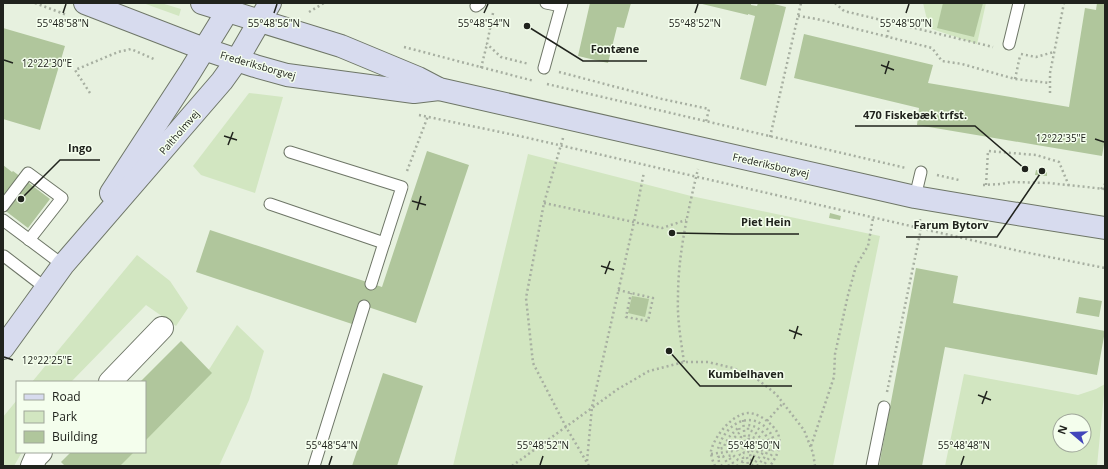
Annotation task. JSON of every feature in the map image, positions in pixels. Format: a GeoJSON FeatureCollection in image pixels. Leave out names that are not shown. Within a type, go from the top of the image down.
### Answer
{"type":"FeatureCollection","features":[{"type":"Feature","properties":{"kind":"street","name":"Frederiksborgvej"},"geometry":{"type":"LineString","coordinates":[[85,3],[204,49],[287,75],[414,92],[439,89]]}},
{"type":"Feature","properties":{"kind":"street","name":"Frederiksborgvej"},"geometry":{"type":"LineString","coordinates":[[202,3],[265,12],[418,78],[439,89],[916,197],[1006,213],[1105,228]]}},
{"type":"Feature","properties":{"kind":"street","name":"Paltholmvej"},"geometry":{"type":"LineString","coordinates":[[3,348],[69,259],[204,49],[229,7]]}},
{"type":"Feature","properties":{"kind":"street","name":"Paltholmvej"},"geometry":{"type":"LineString","coordinates":[[69,259],[218,86],[237,60],[265,12]]}},
{"type":"Feature","properties":{"kind":"street"},"geometry":{"type":"LineString","coordinates":[[111,381],[162,328]]}},
{"type":"Feature","properties":{"kind":"street"},"geometry":{"type":"LineString","coordinates":[[32,466],[36,457],[40,453]]}},
{"type":"Feature","properties":{"kind":"lane"},"geometry":{"type":"LineString","coordinates":[[544,68],[562,5],[546,3]]}},
{"type":"Feature","properties":{"kind":"lane"},"geometry":{"type":"LineString","coordinates":[[1008,49],[1019,3]]}},
{"type":"Feature","properties":{"kind":"lane"},"geometry":{"type":"LineString","coordinates":[[290,152],[402,187],[371,284]]}},
{"type":"Feature","properties":{"kind":"lane"},"geometry":{"type":"LineString","coordinates":[[916,197],[921,172]]}},
{"type":"Feature","properties":{"kind":"lane"},"geometry":{"type":"LineString","coordinates":[[3,206],[28,173],[62,198],[29,240]]}},
{"type":"Feature","properties":{"kind":"lane"},"geometry":{"type":"LineString","coordinates":[[270,204],[384,243]]}},
{"type":"Feature","properties":{"kind":"lane"},"geometry":{"type":"LineString","coordinates":[[3,220],[29,240],[69,259]]}},
{"type":"Feature","properties":{"kind":"lane"},"geometry":{"type":"LineString","coordinates":[[4,256],[47,290]]}},
{"type":"Feature","properties":{"kind":"lane"},"geometry":{"type":"LineString","coordinates":[[314,466],[364,306]]}},
{"type":"Feature","properties":{"kind":"lane"},"geometry":{"type":"LineString","coordinates":[[872,466],[884,408]]}},
{"type":"Feature","properties":{"kind":"path"},"geometry":{"type":"LineString","coordinates":[[304,16],[324,3]]}},
{"type":"Feature","properties":{"kind":"path"},"geometry":{"type":"LineString","coordinates":[[770,137],[801,3]]}},
{"type":"Feature","properties":{"kind":"path"},"geometry":{"type":"LineString","coordinates":[[835,3],[844,11],[1008,49],[1021,54],[1036,57],[1054,52]]}},
{"type":"Feature","properties":{"kind":"path"},"geometry":{"type":"LineString","coordinates":[[1050,93],[1050,73],[1064,3]]}},
{"type":"Feature","properties":{"kind":"path"},"geometry":{"type":"LineString","coordinates":[[798,16],[817,19],[932,48],[942,61],[962,64],[1015,79],[1050,83]]}},
{"type":"Feature","properties":{"kind":"path"},"geometry":{"type":"LineString","coordinates":[[887,37],[890,22]]}},
{"type":"Feature","properties":{"kind":"path"},"geometry":{"type":"LineString","coordinates":[[482,68],[488,44]]}},
{"type":"Feature","properties":{"kind":"path"},"geometry":{"type":"LineString","coordinates":[[399,45],[539,83]]}},
{"type":"Feature","properties":{"kind":"path"},"geometry":{"type":"LineString","coordinates":[[90,93],[75,70],[118,52],[131,49],[156,60]]}},
{"type":"Feature","properties":{"kind":"path"},"geometry":{"type":"LineString","coordinates":[[1015,79],[1021,54]]}},
{"type":"Feature","properties":{"kind":"path"},"geometry":{"type":"LineString","coordinates":[[547,84],[960,180]]}},
{"type":"Feature","properties":{"kind":"path"},"geometry":{"type":"LineString","coordinates":[[402,187],[439,89]]}},
{"type":"Feature","properties":{"kind":"path"},"geometry":{"type":"LineString","coordinates":[[662,99],[709,109],[706,122]]}},
{"type":"Feature","properties":{"kind":"path"},"geometry":{"type":"LineString","coordinates":[[412,113],[1019,252],[1105,268]]}},
{"type":"Feature","properties":{"kind":"path"},"geometry":{"type":"LineString","coordinates":[[569,119],[544,204],[526,298],[533,363],[566,427],[589,466]]}},
{"type":"Feature","properties":{"kind":"path"},"geometry":{"type":"LineString","coordinates":[[986,185],[988,151],[1036,155],[1059,162],[1069,186]]}},
{"type":"Feature","properties":{"kind":"path"},"geometry":{"type":"LineString","coordinates":[[586,461],[592,407],[644,172]]}},
{"type":"Feature","properties":{"kind":"path"},"geometry":{"type":"LineString","coordinates":[[980,184],[986,185],[1011,182],[1105,189]]}},
{"type":"Feature","properties":{"kind":"path"},"geometry":{"type":"LineString","coordinates":[[1101,189],[1105,184]]}},
{"type":"Feature","properties":{"kind":"path"},"geometry":{"type":"LineString","coordinates":[[684,362],[678,298],[680,259],[686,220],[694,185]]}},
{"type":"Feature","properties":{"kind":"path"},"geometry":{"type":"LineString","coordinates":[[544,204],[662,228],[686,220]]}},
{"type":"Feature","properties":{"kind":"path"},"geometry":{"type":"LineString","coordinates":[[811,446],[834,377],[835,354],[848,295],[856,266],[868,246],[873,218]]}},
{"type":"Feature","properties":{"kind":"path"},"geometry":{"type":"LineString","coordinates":[[884,408],[921,229]]}},
{"type":"Feature","properties":{"kind":"path"},"geometry":{"type":"LineString","coordinates":[[618,290],[653,298],[648,321],[626,317],[631,293]]}},
{"type":"Feature","properties":{"kind":"path"},"geometry":{"type":"LineString","coordinates":[[512,466],[618,389],[649,371],[684,362],[708,362],[733,368],[756,379],[776,394],[804,430],[811,446],[815,466]]}},
{"type":"Feature","properties":{"kind":"path"},"geometry":{"type":"LineString","coordinates":[[767,421],[783,403]]}},
{"type":"Feature","properties":{"kind":"path"},"geometry":{"type":"LineString","coordinates":[[715,466],[711,454],[714,443],[722,430],[736,417],[749,413],[767,421],[777,430],[779,435],[780,443],[778,453],[770,466]]}},
{"type":"Feature","properties":{"kind":"path"},"geometry":{"type":"LineString","coordinates":[[743,420],[745,441]]}},
{"type":"Feature","properties":{"kind":"path"},"geometry":{"type":"LineString","coordinates":[[738,466],[733,463],[728,456],[733,455],[742,462],[742,457],[737,450],[739,444],[741,443],[740,437],[734,446],[728,447],[740,432],[739,427],[729,437],[723,448],[718,449],[722,440],[734,425],[743,420],[757,421],[769,431],[774,440],[769,441],[759,429],[748,425],[748,430],[755,432],[764,442],[759,443],[755,438],[748,435],[749,440],[752,443],[748,446]]}},
{"type":"Feature","properties":{"kind":"path"},"geometry":{"type":"LineString","coordinates":[[752,466],[762,454],[763,450],[758,451],[751,460],[750,454],[755,447],[780,443]]}},
{"type":"Feature","properties":{"kind":"path"},"geometry":{"type":"LineString","coordinates":[[757,466],[764,458],[768,450],[773,449],[772,454],[763,466]]}},
{"type":"Feature","properties":{"kind":"path"},"geometry":{"type":"LineString","coordinates":[[711,454],[733,451]]}},
{"type":"Feature","properties":{"kind":"path"},"geometry":{"type":"LineString","coordinates":[[722,466],[718,457],[722,456],[729,466]]}},
{"type":"Feature","properties":{"kind":"path"},"geometry":{"type":"LineString","coordinates":[[747,457],[748,466]]}},
{"type":"Feature","properties":{"kind":"green space"},"geometry":{"type":"Polygon","coordinates":[[[143,3],[161,3],[181,9],[179,16],[143,3]]]}},
{"type":"Feature","properties":{"kind":"green space"},"geometry":{"type":"Polygon","coordinates":[[[923,3],[986,3],[977,44],[929,28],[923,3]]]}},
{"type":"Feature","properties":{"kind":"green space"},"geometry":{"type":"Polygon","coordinates":[[[249,93],[283,97],[255,193],[201,175],[193,166],[249,93]]]}},
{"type":"Feature","properties":{"kind":"green space"},"geometry":{"type":"Polygon","coordinates":[[[528,154],[691,196],[880,236],[833,466],[453,466],[528,154]]]}},
{"type":"Feature","properties":{"kind":"green space"},"geometry":{"type":"Polygon","coordinates":[[[137,255],[170,281],[188,308],[176,326],[146,305],[72,381],[33,381],[137,255]]]}},
{"type":"Feature","properties":{"kind":"green space"},"geometry":{"type":"Polygon","coordinates":[[[237,325],[264,351],[249,400],[219,466],[111,466],[124,453],[146,453],[146,431],[210,368],[237,325]]]}},
{"type":"Feature","properties":{"kind":"green space"},"geometry":{"type":"Polygon","coordinates":[[[964,374],[1078,395],[1096,389],[1105,384],[1097,466],[945,466],[964,374]]]}},
{"type":"Feature","properties":{"kind":"green space"},"geometry":{"type":"Polygon","coordinates":[[[16,401],[16,453],[21,453],[14,466],[3,466],[3,417],[16,401]]]}},
{"type":"Feature","properties":{"kind":"building"},"geometry":{"type":"Polygon","coordinates":[[[590,3],[631,3],[624,28],[617,27],[608,63],[578,56],[590,3]]]}},
{"type":"Feature","properties":{"kind":"building"},"geometry":{"type":"Polygon","coordinates":[[[698,3],[751,3],[751,5],[757,6],[758,3],[770,3],[786,7],[766,86],[740,79],[755,16],[698,3]]]}},
{"type":"Feature","properties":{"kind":"building"},"geometry":{"type":"Polygon","coordinates":[[[943,3],[983,3],[974,37],[937,28],[943,3]]]}},
{"type":"Feature","properties":{"kind":"building"},"geometry":{"type":"Polygon","coordinates":[[[1097,3],[1105,3],[1105,139],[1102,156],[917,125],[919,108],[794,78],[804,34],[933,65],[928,83],[1069,107],[1085,8],[1096,10],[1097,3]]]}},
{"type":"Feature","properties":{"kind":"building"},"geometry":{"type":"Polygon","coordinates":[[[3,28],[65,46],[40,130],[3,119],[3,28]]]}},
{"type":"Feature","properties":{"kind":"building"},"geometry":{"type":"Polygon","coordinates":[[[427,151],[469,165],[416,323],[362,305],[355,325],[196,272],[210,230],[382,287],[427,151]]]}},
{"type":"Feature","properties":{"kind":"building"},"geometry":{"type":"Polygon","coordinates":[[[3,165],[50,199],[28,228],[3,209],[3,165]]]}},
{"type":"Feature","properties":{"kind":"building"},"geometry":{"type":"Polygon","coordinates":[[[1022,165],[1029,166],[1028,173],[1021,172],[1022,165]]]}},
{"type":"Feature","properties":{"kind":"building"},"geometry":{"type":"Polygon","coordinates":[[[1036,170],[1047,172],[1047,176],[1035,175],[1036,170]]]}},
{"type":"Feature","properties":{"kind":"building"},"geometry":{"type":"Polygon","coordinates":[[[830,213],[841,216],[840,220],[829,218],[830,213]]]}},
{"type":"Feature","properties":{"kind":"building"},"geometry":{"type":"Polygon","coordinates":[[[916,268],[958,276],[953,303],[1105,331],[1097,375],[945,347],[922,466],[879,466],[916,268]]]}},
{"type":"Feature","properties":{"kind":"building"},"geometry":{"type":"Polygon","coordinates":[[[632,296],[649,299],[645,317],[628,313],[632,296]]]}},
{"type":"Feature","properties":{"kind":"building"},"geometry":{"type":"Polygon","coordinates":[[[1079,297],[1102,301],[1099,317],[1076,313],[1079,297]]]}},
{"type":"Feature","properties":{"kind":"building"},"geometry":{"type":"Polygon","coordinates":[[[181,341],[212,373],[146,440],[146,381],[141,381],[181,341]]]}},
{"type":"Feature","properties":{"kind":"building"},"geometry":{"type":"Polygon","coordinates":[[[383,373],[423,386],[397,466],[352,466],[383,373]]]}},
{"type":"Feature","properties":{"kind":"building"},"geometry":{"type":"Polygon","coordinates":[[[70,453],[133,453],[120,466],[65,466],[61,462],[70,453]]]}},
{"type":"Feature","properties":{"kind":"place","name":"Fontæne"},"geometry":{"type":"Point","coordinates":[527,26]}},
{"type":"Feature","properties":{"kind":"place","name":"470 Fiskebæk trfst."},"geometry":{"type":"Point","coordinates":[1025,169]}},
{"type":"Feature","properties":{"kind":"place","name":"Farum Bytorv"},"geometry":{"type":"Point","coordinates":[1042,171]}},
{"type":"Feature","properties":{"kind":"place","name":"Ingo"},"geometry":{"type":"Point","coordinates":[21,199]}},
{"type":"Feature","properties":{"kind":"place","name":"Piet Hein"},"geometry":{"type":"Point","coordinates":[672,233]}},
{"type":"Feature","properties":{"kind":"place","name":"Kumbelhaven"},"geometry":{"type":"Point","coordinates":[669,351]}}]}
